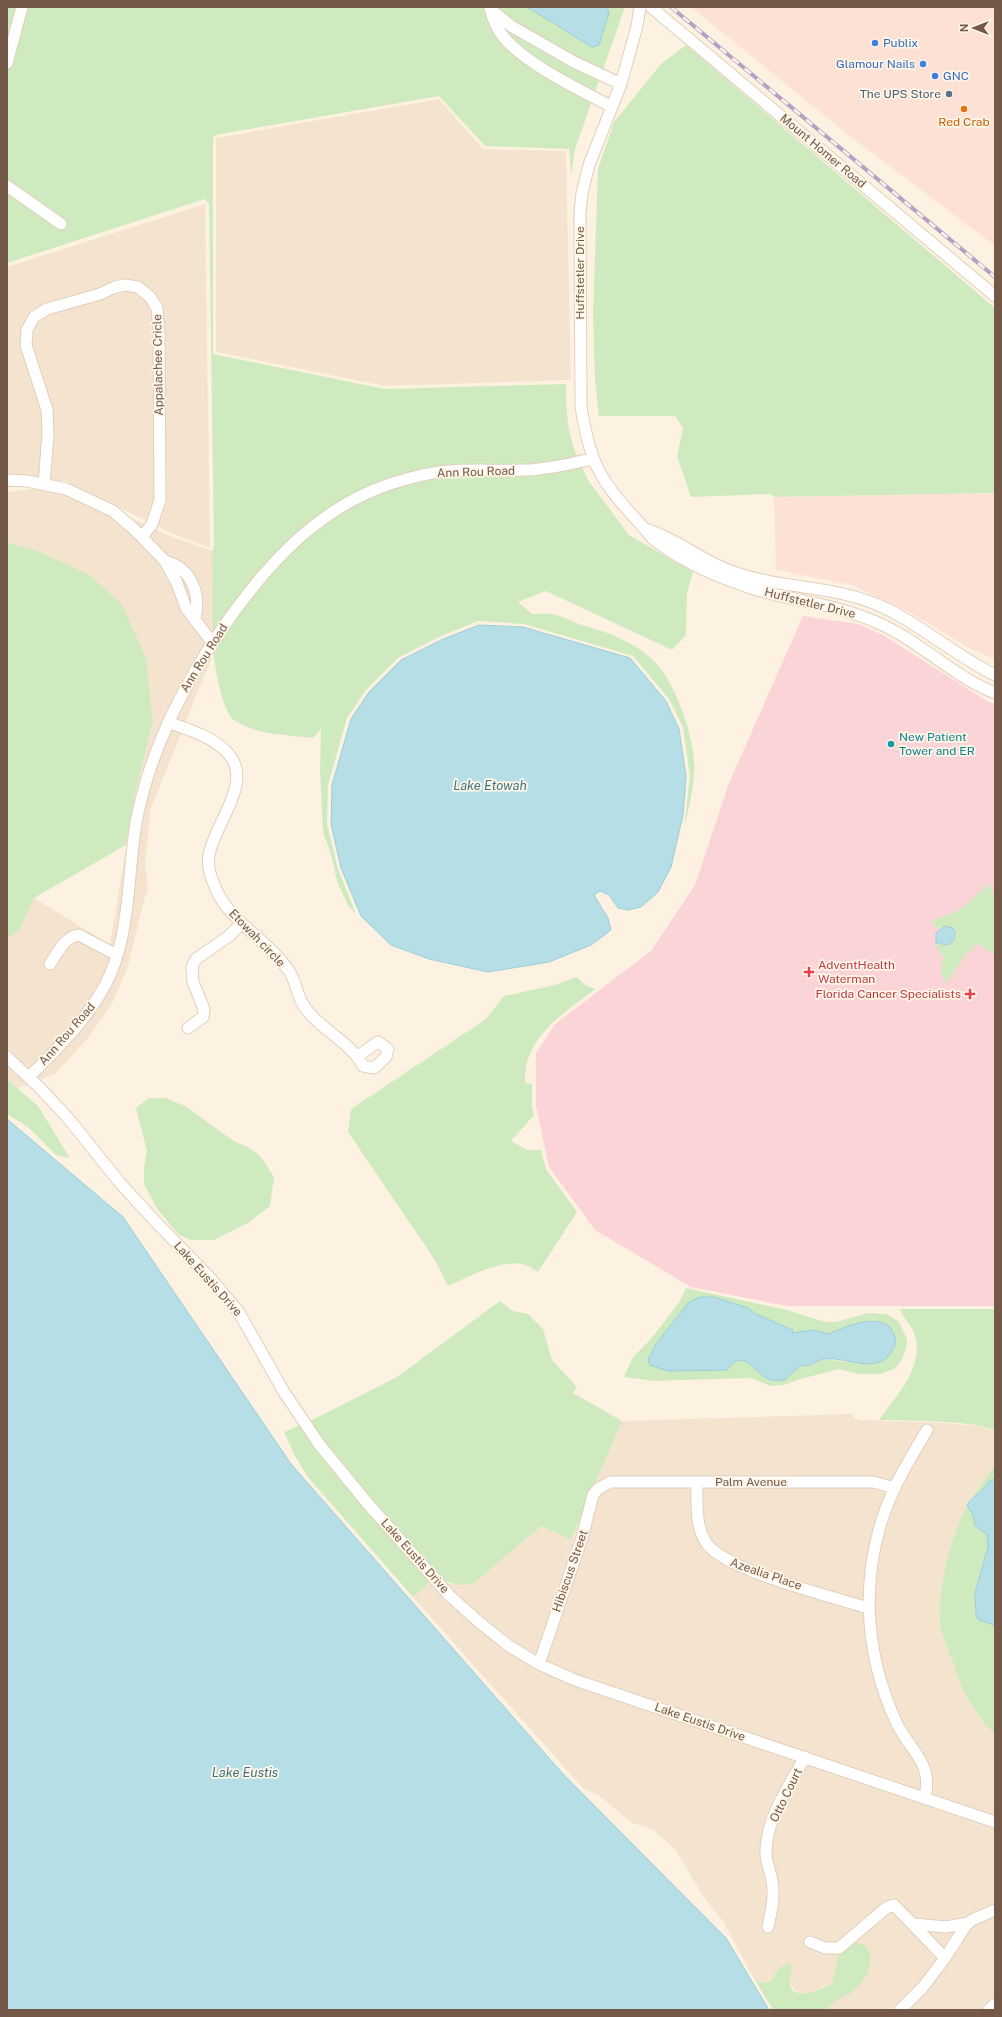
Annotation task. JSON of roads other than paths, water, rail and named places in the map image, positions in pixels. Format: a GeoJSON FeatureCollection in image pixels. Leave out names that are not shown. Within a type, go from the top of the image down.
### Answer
{"type":"FeatureCollection","features":[{"type":"Feature","properties":{"kind":"street"},"geometry":{"type":"LineString","coordinates":[[7,63],[22,7]]}},
{"type":"Feature","properties":{"kind":"street","name":"Huffstetler Drive"},"geometry":{"type":"LineString","coordinates":[[640,7],[637,26],[621,84],[589,165],[582,193],[580,213],[581,407],[585,433],[593,459],[607,484],[624,508],[645,529],[652,539],[679,556],[730,580],[759,590],[834,607],[877,622],[905,636],[960,674],[995,693]]}},
{"type":"Feature","properties":{"kind":"street","name":"Mount Homer Road"},"geometry":{"type":"LineString","coordinates":[[651,7],[995,296]]}},
{"type":"Feature","properties":{"kind":"street"},"geometry":{"type":"LineString","coordinates":[[490,8],[511,26],[574,62],[621,84]]}},
{"type":"Feature","properties":{"kind":"street"},"geometry":{"type":"LineString","coordinates":[[490,8],[493,20],[504,39],[518,52],[612,107]]}},
{"type":"Feature","properties":{"kind":"street"},"geometry":{"type":"LineString","coordinates":[[7,186],[61,224]]}},
{"type":"Feature","properties":{"kind":"street","name":"Appalachee Cricle"},"geometry":{"type":"LineString","coordinates":[[44,484],[48,434],[47,410],[26,346],[27,330],[34,318],[47,309],[100,294],[115,287],[125,285],[138,287],[150,297],[157,308],[159,334],[160,500],[152,524],[142,537]]}},
{"type":"Feature","properties":{"kind":"street","name":"Ann Rou Road"},"geometry":{"type":"LineString","coordinates":[[29,1077],[79,1025],[92,1007],[111,973],[120,943],[136,824],[155,753],[168,722],[190,679],[212,642],[245,597],[291,544],[314,524],[336,509],[364,494],[420,475],[447,471],[544,469],[593,459]]}},
{"type":"Feature","properties":{"kind":"street"},"geometry":{"type":"LineString","coordinates":[[7,480],[44,484],[66,489],[113,511],[142,537],[165,561],[176,582],[186,608],[212,642]]}},
{"type":"Feature","properties":{"kind":"street","name":"Huffstetler Drive"},"geometry":{"type":"LineString","coordinates":[[645,529],[656,532],[710,563],[733,572],[754,578],[818,588],[864,599],[888,610],[918,627],[976,665],[995,675]]}},
{"type":"Feature","properties":{"kind":"street"},"geometry":{"type":"LineString","coordinates":[[165,561],[171,562],[192,580],[197,592],[195,618]]}},
{"type":"Feature","properties":{"kind":"street"},"geometry":{"type":"LineString","coordinates":[[176,582],[186,574]]}},
{"type":"Feature","properties":{"kind":"street","name":"Etowah circle"},"geometry":{"type":"LineString","coordinates":[[168,722],[209,738],[227,751],[234,761],[238,775],[233,799],[215,838],[209,856],[209,867],[218,896],[241,924],[279,959],[290,972],[299,1001],[311,1016],[358,1056]]}},
{"type":"Feature","properties":{"kind":"street"},"geometry":{"type":"LineString","coordinates":[[188,1028],[203,1017],[204,1009],[193,982],[192,967],[196,959],[229,936],[241,924]]}},
{"type":"Feature","properties":{"kind":"street"},"geometry":{"type":"LineString","coordinates":[[50,964],[73,935],[79,935],[117,955]]}},
{"type":"Feature","properties":{"kind":"street","name":"Lake Eustis Drive"},"geometry":{"type":"LineString","coordinates":[[7,1057],[29,1077],[68,1118],[120,1183],[211,1279],[238,1311],[304,1423],[368,1504],[450,1596],[509,1646],[539,1664],[575,1680],[995,1822]]}},
{"type":"Feature","properties":{"kind":"street"},"geometry":{"type":"LineString","coordinates":[[925,1798],[928,1785],[924,1766],[898,1725],[880,1680],[870,1638],[868,1608],[872,1567],[878,1536],[895,1488],[927,1430]]}},
{"type":"Feature","properties":{"kind":"street","name":"Palm Avenue"},"geometry":{"type":"LineString","coordinates":[[607,1484],[610,1482],[873,1482],[882,1483],[895,1488]]}},
{"type":"Feature","properties":{"kind":"street","name":"Azealia Place"},"geometry":{"type":"LineString","coordinates":[[697,1482],[697,1509],[702,1535],[713,1550],[723,1558],[767,1576],[868,1608]]}},
{"type":"Feature","properties":{"kind":"street","name":"Hibiscus Street"},"geometry":{"type":"LineString","coordinates":[[539,1664],[582,1538],[590,1503],[598,1490],[607,1484]]}},
{"type":"Feature","properties":{"kind":"street","name":"Otto Court"},"geometry":{"type":"LineString","coordinates":[[768,1927],[773,1891],[771,1874],[767,1861],[767,1841],[776,1812],[805,1757]]}},
{"type":"Feature","properties":{"kind":"street"},"geometry":{"type":"LineString","coordinates":[[810,1942],[825,1948],[839,1948],[892,1905],[897,1907],[914,1924],[945,1958]]}},
{"type":"Feature","properties":{"kind":"street"},"geometry":{"type":"LineString","coordinates":[[914,1924],[946,1927],[968,1922],[995,1910]]}},
{"type":"Feature","properties":{"kind":"street"},"geometry":{"type":"LineString","coordinates":[[900,2010],[923,1987],[945,1958],[968,1922]]}},
{"type":"Feature","properties":{"kind":"street"},"geometry":{"type":"LineString","coordinates":[[989,2010],[995,2004]]}},
{"type":"Feature","properties":{"kind":"water"},"geometry":{"type":"Polygon","coordinates":[[[527,7],[607,7],[609,13],[599,45],[592,47],[527,7]]]}},
{"type":"Feature","properties":{"kind":"water","name":"Lake Etowah"},"geometry":{"type":"Polygon","coordinates":[[[479,625],[523,627],[630,658],[666,701],[679,729],[686,776],[683,815],[671,867],[658,892],[641,907],[628,910],[618,908],[609,895],[600,891],[594,895],[608,918],[611,930],[591,945],[549,962],[488,972],[429,959],[391,945],[361,916],[341,868],[331,824],[332,785],[351,719],[369,692],[401,660],[441,640],[479,625]]]}},
{"type":"Feature","properties":{"kind":"water"},"geometry":{"type":"Polygon","coordinates":[[[945,926],[952,928],[955,931],[954,940],[945,945],[938,942],[936,944],[936,933],[945,926]]]}},
{"type":"Feature","properties":{"kind":"water","name":"Lake Eustis"},"geometry":{"type":"Polygon","coordinates":[[[7,1119],[123,1217],[291,1464],[563,1774],[726,1938],[769,2010],[7,2010],[7,1119]]]}},
{"type":"Feature","properties":{"kind":"water"},"geometry":{"type":"Polygon","coordinates":[[[700,1297],[714,1297],[748,1308],[756,1314],[793,1330],[792,1333],[813,1330],[829,1334],[854,1324],[874,1321],[883,1323],[890,1327],[894,1334],[894,1348],[885,1359],[877,1363],[868,1364],[824,1359],[810,1365],[801,1366],[785,1380],[769,1379],[763,1376],[748,1363],[738,1360],[727,1370],[668,1371],[650,1365],[648,1360],[656,1344],[689,1302],[700,1297]]]}},
{"type":"Feature","properties":{"kind":"water"},"geometry":{"type":"Polygon","coordinates":[[[995,1479],[995,1627],[992,1624],[979,1620],[976,1615],[975,1593],[988,1547],[987,1534],[975,1526],[973,1515],[967,1505],[972,1498],[986,1486],[988,1482],[995,1479]]]}},
{"type":"Feature","properties":{"kind":"railway"},"geometry":{"type":"LineString","coordinates":[[671,7],[995,277]]}},
{"type":"Feature","properties":{"kind":"place","name":"Publix"},"geometry":{"type":"Point","coordinates":[875,43]}},
{"type":"Feature","properties":{"kind":"place","name":"Glamour Nails"},"geometry":{"type":"Point","coordinates":[923,64]}},
{"type":"Feature","properties":{"kind":"place","name":"GNC"},"geometry":{"type":"Point","coordinates":[935,76]}},
{"type":"Feature","properties":{"kind":"place","name":"The UPS Store"},"geometry":{"type":"Point","coordinates":[949,94]}},
{"type":"Feature","properties":{"kind":"place","name":"Red Crab"},"geometry":{"type":"Point","coordinates":[964,109]}},
{"type":"Feature","properties":{"kind":"place","name":"New Patient Tower and ER"},"geometry":{"type":"Point","coordinates":[891,744]}},
{"type":"Feature","properties":{"kind":"place","name":"AdventHealth Waterman"},"geometry":{"type":"Point","coordinates":[809,972]}},
{"type":"Feature","properties":{"kind":"place","name":"Florida Cancer Specialists"},"geometry":{"type":"Point","coordinates":[970,994]}}]}
